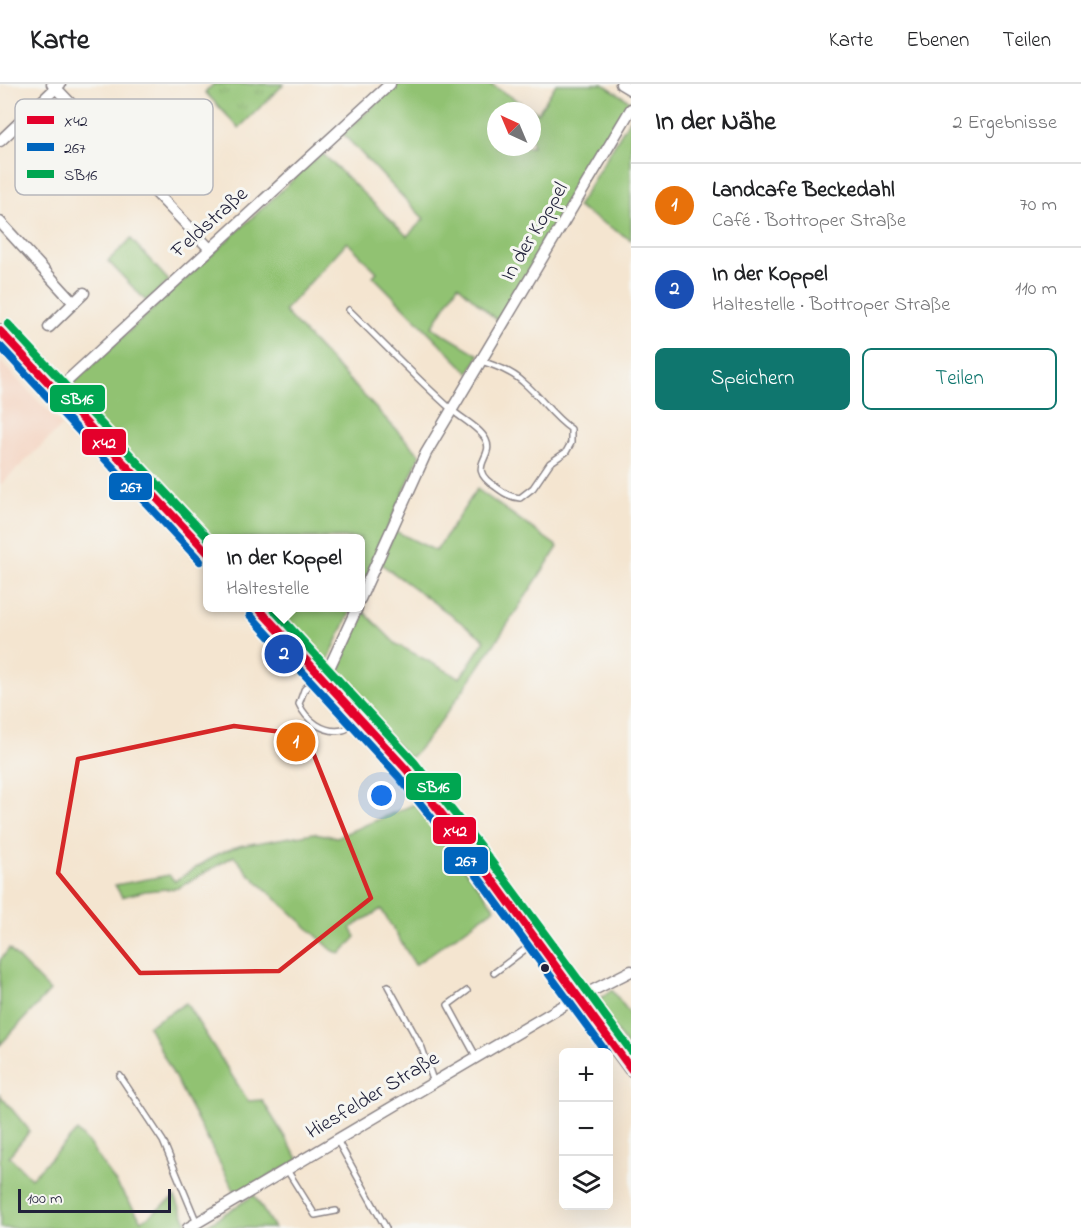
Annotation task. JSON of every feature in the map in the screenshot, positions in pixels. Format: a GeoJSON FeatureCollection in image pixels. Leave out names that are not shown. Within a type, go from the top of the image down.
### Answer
{"type":"FeatureCollection","features":[{"type":"Feature","properties":{"kind":"main road"},"geometry":{"type":"LineString","coordinates":[[0,332],[203,550]]}},
{"type":"Feature","properties":{"kind":"main road"},"geometry":{"type":"LineString","coordinates":[[262,612],[406,769],[472,852],[631,1069]]}},
{"type":"Feature","properties":{"kind":"street","name":"Feldstraße"},"geometry":{"type":"LineString","coordinates":[[56,391],[390,84]]}},
{"type":"Feature","properties":{"kind":"street"},"geometry":{"type":"LineString","coordinates":[[621,84],[631,90]]}},
{"type":"Feature","properties":{"kind":"street"},"geometry":{"type":"LineString","coordinates":[[42,99],[56,85],[69,99]]}},
{"type":"Feature","properties":{"kind":"street","name":"In der Koppel"},"geometry":{"type":"LineString","coordinates":[[365,588],[426,453],[631,110]]}},
{"type":"Feature","properties":{"kind":"street"},"geometry":{"type":"LineString","coordinates":[[0,141],[15,126]]}},
{"type":"Feature","properties":{"kind":"street"},"geometry":{"type":"LineString","coordinates":[[160,195],[210,249]]}},
{"type":"Feature","properties":{"kind":"street"},"geometry":{"type":"LineString","coordinates":[[0,222],[74,303]]}},
{"type":"Feature","properties":{"kind":"street"},"geometry":{"type":"LineString","coordinates":[[49,327],[84,293]]}},
{"type":"Feature","properties":{"kind":"street"},"geometry":{"type":"LineString","coordinates":[[322,676],[355,612]]}},
{"type":"Feature","properties":{"kind":"street","name":"Hiesfelder Straße"},"geometry":{"type":"LineString","coordinates":[[193,1225],[477,1058],[631,971]]}},
{"type":"Feature","properties":{"kind":"lane"},"geometry":{"type":"LineString","coordinates":[[349,310],[487,441],[480,470],[482,475],[488,482],[511,497],[520,498],[528,494],[550,463],[566,452],[571,443],[571,429],[559,421],[524,382],[504,369],[481,361]]}},
{"type":"Feature","properties":{"kind":"lane"},"geometry":{"type":"LineString","coordinates":[[322,676],[300,696],[299,704],[309,720],[331,730],[342,730],[360,718]]}},
{"type":"Feature","properties":{"kind":"lane"},"geometry":{"type":"LineString","coordinates":[[494,974],[536,941]]}},
{"type":"Feature","properties":{"kind":"lane"},"geometry":{"type":"LineString","coordinates":[[388,986],[422,1048],[434,1083]]}},
{"type":"Feature","properties":{"kind":"lane"},"geometry":{"type":"LineString","coordinates":[[467,991],[448,1005],[477,1058]]}},
{"type":"Feature","properties":{"kind":"lane"},"geometry":{"type":"LineString","coordinates":[[120,1077],[163,1141],[193,1225]]}},
{"type":"Feature","properties":{"kind":"lane"},"geometry":{"type":"LineString","coordinates":[[337,1140],[386,1228]]}},
{"type":"Feature","properties":{"kind":"lane"},"geometry":{"type":"LineString","coordinates":[[287,1170],[315,1215],[336,1211]]}},
{"type":"Feature","properties":{"kind":"highlighted area"},"geometry":{"type":"Polygon","coordinates":[[[234,726],[306,735],[371,898],[279,971],[140,973],[58,873],[78,759],[234,726]]]}},
{"type":"Feature","properties":{"kind":"shaded area"},"geometry":{"type":"Polygon","coordinates":[[[0,361],[62,426],[0,485],[0,361]]]}},
{"type":"Feature","properties":{"kind":"green space"},"geometry":{"type":"Polygon","coordinates":[[[214,84],[284,84],[239,128],[205,92],[214,84]]]}},
{"type":"Feature","properties":{"kind":"green space"},"geometry":{"type":"Polygon","coordinates":[[[397,84],[490,84],[520,102],[487,102],[487,156],[541,156],[541,108],[556,84],[603,84],[630,101],[499,322],[458,285],[432,327],[479,355],[469,373],[373,276],[377,272],[347,242],[284,311],[420,455],[365,579],[365,534],[203,534],[203,540],[69,396],[74,382],[322,153],[407,236],[424,219],[343,134],[397,84]]]}},
{"type":"Feature","properties":{"kind":"green space"},"geometry":{"type":"Polygon","coordinates":[[[631,117],[631,240],[577,207],[631,117]]]}},
{"type":"Feature","properties":{"kind":"green space"},"geometry":{"type":"Polygon","coordinates":[[[131,239],[169,281],[146,301],[108,261],[131,239]]]}},
{"type":"Feature","properties":{"kind":"green space"},"geometry":{"type":"Polygon","coordinates":[[[477,489],[558,547],[459,696],[420,748],[409,758],[334,677],[333,669],[360,612],[364,612],[396,644],[460,678],[485,640],[381,564],[395,531],[436,551],[477,489]]]}},
{"type":"Feature","properties":{"kind":"green space"},"geometry":{"type":"Polygon","coordinates":[[[271,612],[350,612],[328,660],[321,665],[271,612]]]}},
{"type":"Feature","properties":{"kind":"green space"},"geometry":{"type":"Polygon","coordinates":[[[415,804],[495,908],[415,965],[381,909],[351,928],[356,937],[340,954],[332,950],[248,873],[234,856],[178,888],[145,891],[122,897],[115,885],[169,875],[175,881],[218,854],[239,846],[314,833],[337,837],[415,804]]]}},
{"type":"Feature","properties":{"kind":"green space"},"geometry":{"type":"Polygon","coordinates":[[[9,949],[50,991],[0,1045],[0,960],[9,949]]]}},
{"type":"Feature","properties":{"kind":"green space"},"geometry":{"type":"Polygon","coordinates":[[[612,990],[631,1015],[631,1051],[595,1002],[612,990]]]}},
{"type":"Feature","properties":{"kind":"green space"},"geometry":{"type":"Polygon","coordinates":[[[186,1003],[248,1101],[262,1100],[299,1160],[236,1194],[148,1026],[186,1003]]]}},
{"type":"Feature","properties":{"kind":"green space"},"geometry":{"type":"Polygon","coordinates":[[[0,1095],[30,1131],[9,1156],[31,1178],[77,1131],[90,1145],[142,1221],[175,1197],[187,1222],[177,1228],[0,1228],[0,1095]]]}},
{"type":"Feature","properties":{"kind":"green space"},"geometry":{"type":"Polygon","coordinates":[[[254,1195],[274,1228],[202,1228],[254,1195]]]}},
{"type":"Feature","properties":{"kind":"transit line","name":"SB16"},"geometry":{"type":"LineString","coordinates":[[8,324],[204,534]]}},
{"type":"Feature","properties":{"kind":"transit line","name":"X42"},"geometry":{"type":"LineString","coordinates":[[0,331],[203,548]]}},
{"type":"Feature","properties":{"kind":"transit line","name":"267"},"geometry":{"type":"LineString","coordinates":[[0,346],[200,561]]}},
{"type":"Feature","properties":{"kind":"transit line","name":"X42"},"geometry":{"type":"LineString","coordinates":[[262,612],[406,769],[472,852],[631,1069]]}},
{"type":"Feature","properties":{"kind":"transit line","name":"SB16"},"geometry":{"type":"LineString","coordinates":[[276,612],[414,762],[480,846],[631,1051]]}},
{"type":"Feature","properties":{"kind":"transit line","name":"267"},"geometry":{"type":"LineString","coordinates":[[250,615],[398,776],[464,858],[603,1048]]}},
{"type":"Feature","properties":{"kind":"place","name":"In der Koppel"},"geometry":{"type":"Point","coordinates":[284,654]}},
{"type":"Feature","properties":{"kind":"place","name":"Landcafe Beckedahl"},"geometry":{"type":"Point","coordinates":[296,742]}}]}
